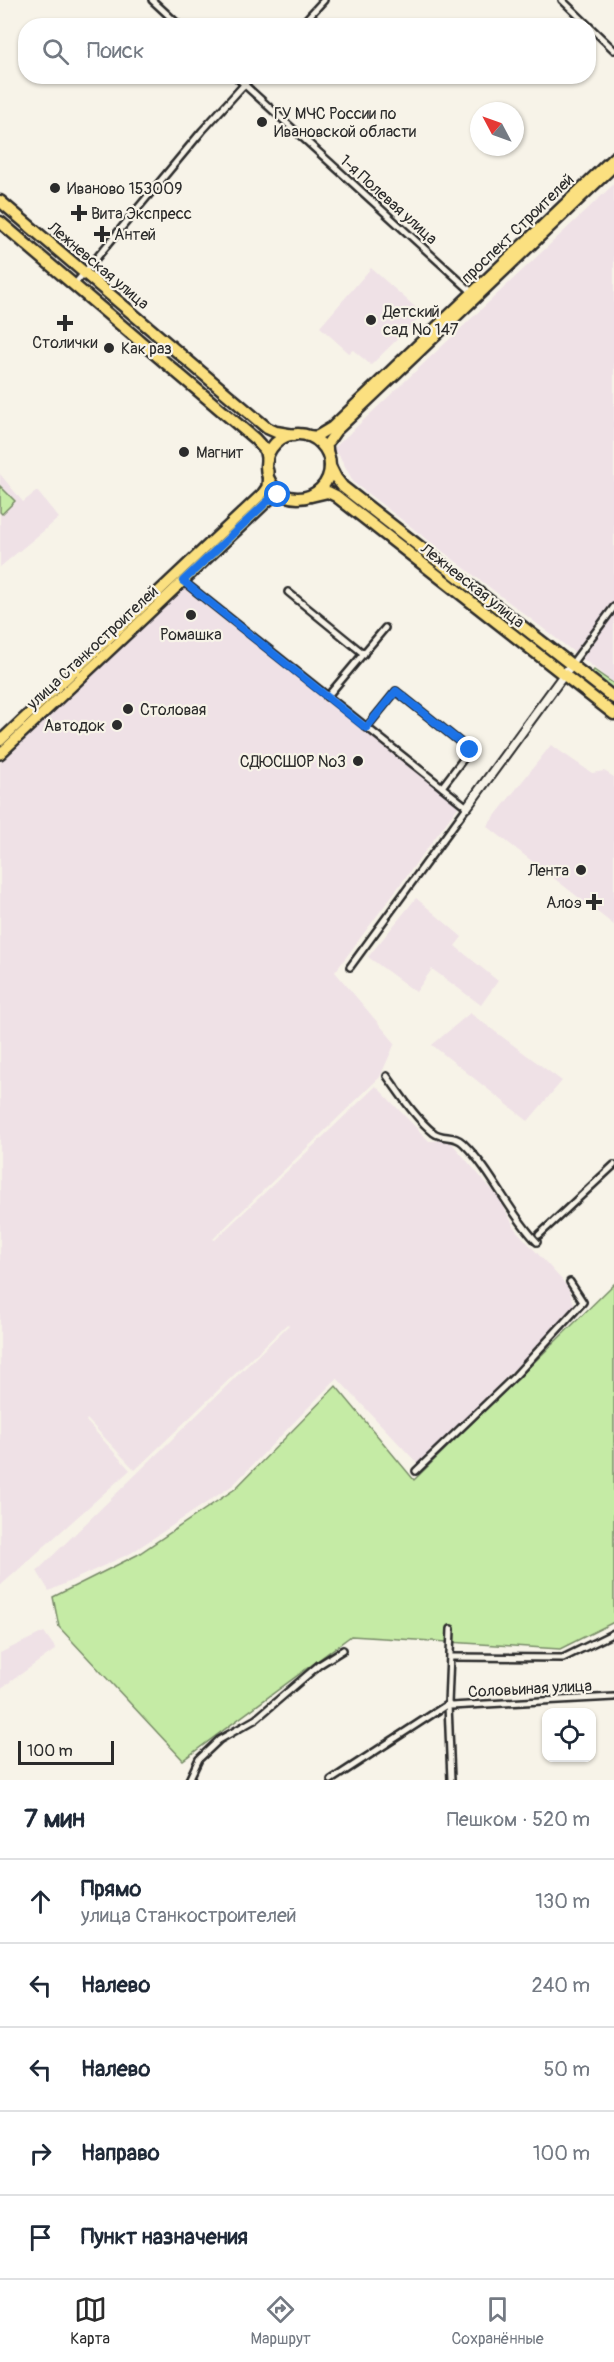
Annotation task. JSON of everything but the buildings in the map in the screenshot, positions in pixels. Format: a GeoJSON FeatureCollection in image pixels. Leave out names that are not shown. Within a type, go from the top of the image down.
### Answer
{"type":"FeatureCollection","features":[{"type":"Feature","properties":{"kind":"highway","name":"Лежневская улица"},"geometry":{"type":"LineString","coordinates":[[0,201],[267,428],[294,435]]}},
{"type":"Feature","properties":{"kind":"highway","name":"Лежневская улица"},"geometry":{"type":"LineString","coordinates":[[0,222],[259,442],[265,450],[267,466]]}},
{"type":"Feature","properties":{"kind":"highway"},"geometry":{"type":"LineString","coordinates":[[294,435],[307,436],[319,442],[329,460],[325,484],[311,496],[298,498],[286,496],[275,487],[267,466],[277,444],[294,435]]}},
{"type":"Feature","properties":{"kind":"highway","name":"Лежневская улица"},"geometry":{"type":"LineString","coordinates":[[329,460],[336,478],[343,487],[614,698]]}},
{"type":"Feature","properties":{"kind":"highway","name":"Лежневская улица"},"geometry":{"type":"LineString","coordinates":[[311,496],[328,492],[336,496],[614,714]]}},
{"type":"Feature","properties":{"kind":"main road","name":"проспект Строителей"},"geometry":{"type":"LineString","coordinates":[[329,460],[327,444],[336,431],[614,157]]}},
{"type":"Feature","properties":{"kind":"main road","name":"проспект Строителей"},"geometry":{"type":"LineString","coordinates":[[307,436],[316,436],[328,430],[614,166]]}},
{"type":"Feature","properties":{"kind":"main road","name":"улица Станкостроителей"},"geometry":{"type":"LineString","coordinates":[[0,741],[262,494],[268,484],[267,466]]}},
{"type":"Feature","properties":{"kind":"main road","name":"улица Станкостроителей"},"geometry":{"type":"LineString","coordinates":[[0,754],[269,500],[278,495],[286,496]]}},
{"type":"Feature","properties":{"kind":"street"},"geometry":{"type":"LineString","coordinates":[[152,0],[171,18]]}},
{"type":"Feature","properties":{"kind":"street"},"geometry":{"type":"LineString","coordinates":[[307,18],[324,0]]}},
{"type":"Feature","properties":{"kind":"street"},"geometry":{"type":"LineString","coordinates":[[562,0],[581,18]]}},
{"type":"Feature","properties":{"kind":"street"},"geometry":{"type":"LineString","coordinates":[[596,33],[614,50]]}},
{"type":"Feature","properties":{"kind":"street"},"geometry":{"type":"LineString","coordinates":[[74,285],[202,132],[244,86]]}},
{"type":"Feature","properties":{"kind":"street","name":"1-я Полевая улица"},"geometry":{"type":"LineString","coordinates":[[244,86],[475,295]]}},
{"type":"Feature","properties":{"kind":"street"},"geometry":{"type":"LineString","coordinates":[[183,581],[467,807]]}},
{"type":"Feature","properties":{"kind":"street"},"geometry":{"type":"LineString","coordinates":[[288,592],[364,654]]}},
{"type":"Feature","properties":{"kind":"street"},"geometry":{"type":"LineString","coordinates":[[350,967],[614,607]]}},
{"type":"Feature","properties":{"kind":"street"},"geometry":{"type":"LineString","coordinates":[[327,697],[385,627]]}},
{"type":"Feature","properties":{"kind":"street"},"geometry":{"type":"LineString","coordinates":[[366,728],[396,691],[470,750],[442,787]]}},
{"type":"Feature","properties":{"kind":"street"},"geometry":{"type":"LineString","coordinates":[[387,1076],[410,1107],[435,1134],[461,1140],[486,1168],[522,1226],[537,1242]]}},
{"type":"Feature","properties":{"kind":"street"},"geometry":{"type":"LineString","coordinates":[[539,1235],[614,1165]]}},
{"type":"Feature","properties":{"kind":"street"},"geometry":{"type":"LineString","coordinates":[[416,1471],[515,1376],[583,1302],[570,1282]]}},
{"type":"Feature","properties":{"kind":"street"},"geometry":{"type":"LineString","coordinates":[[450,1629],[448,1704],[450,1780]]}},
{"type":"Feature","properties":{"kind":"street"},"geometry":{"type":"LineString","coordinates":[[451,1657],[563,1658],[614,1633]]}},
{"type":"Feature","properties":{"kind":"street"},"geometry":{"type":"LineString","coordinates":[[189,1780],[199,1759],[219,1740],[256,1719],[319,1665],[343,1650]]}},
{"type":"Feature","properties":{"kind":"street","name":"Соловьиная улица"},"geometry":{"type":"LineString","coordinates":[[448,1704],[451,1706],[614,1697]]}},
{"type":"Feature","properties":{"kind":"street"},"geometry":{"type":"LineString","coordinates":[[332,1780],[448,1704]]}},
{"type":"Feature","properties":{"kind":"shaded area"},"geometry":{"type":"Polygon","coordinates":[[[614,184],[614,683],[354,483],[333,449],[614,184]]]}},
{"type":"Feature","properties":{"kind":"shaded area","name":"Детский сад № 147"},"geometry":{"type":"Polygon","coordinates":[[[371,268],[423,314],[371,365],[353,350],[349,353],[320,327],[371,268]]]}},
{"type":"Feature","properties":{"kind":"shaded area"},"geometry":{"type":"Polygon","coordinates":[[[0,474],[23,502],[37,491],[59,518],[0,567],[0,474]]]}},
{"type":"Feature","properties":{"kind":"shaded area"},"geometry":{"type":"Polygon","coordinates":[[[186,584],[461,803],[335,972],[395,1043],[380,1077],[213,1239],[215,1240],[376,1086],[429,1141],[449,1140],[499,1198],[516,1230],[562,1280],[575,1306],[555,1329],[418,1464],[337,1378],[233,1485],[131,1553],[49,1591],[37,1571],[289,1325],[287,1324],[135,1470],[87,1419],[86,1421],[130,1470],[0,1586],[0,762],[186,584]]]}},
{"type":"Feature","properties":{"kind":"shaded area"},"geometry":{"type":"Polygon","coordinates":[[[551,745],[592,773],[604,771],[614,777],[614,925],[487,826],[551,745]]]}},
{"type":"Feature","properties":{"kind":"shaded area"},"geometry":{"type":"Polygon","coordinates":[[[416,898],[462,937],[455,946],[498,981],[481,1005],[432,969],[416,992],[368,957],[416,898]]]}},
{"type":"Feature","properties":{"kind":"shaded area"},"geometry":{"type":"Polygon","coordinates":[[[470,1013],[562,1081],[528,1121],[432,1045],[470,1013]]]}},
{"type":"Feature","properties":{"kind":"shaded area"},"geometry":{"type":"Polygon","coordinates":[[[44,1632],[56,1649],[0,1689],[0,1653],[44,1632]]]}},
{"type":"Feature","properties":{"kind":"green space"},"geometry":{"type":"Polygon","coordinates":[[[0,486],[15,501],[2,514],[0,512],[0,486]]]}},
{"type":"Feature","properties":{"kind":"green space"},"geometry":{"type":"Polygon","coordinates":[[[594,670],[614,684],[614,692],[591,674],[594,670]]]}},
{"type":"Feature","properties":{"kind":"green space"},"geometry":{"type":"Polygon","coordinates":[[[614,1284],[614,1622],[560,1649],[351,1636],[183,1760],[59,1627],[53,1597],[137,1555],[235,1489],[336,1386],[414,1480],[614,1284]]]}},
{"type":"Feature","properties":{"kind":"place","name":"ГУ МЧС России по Ивановской области"},"geometry":{"type":"Point","coordinates":[262,122]}},
{"type":"Feature","properties":{"kind":"place","name":"Иваново 153009"},"geometry":{"type":"Point","coordinates":[55,188]}},
{"type":"Feature","properties":{"kind":"place","name":"Вита Экспресс"},"geometry":{"type":"Point","coordinates":[79,213]}},
{"type":"Feature","properties":{"kind":"place","name":"Антей"},"geometry":{"type":"Point","coordinates":[102,234]}},
{"type":"Feature","properties":{"kind":"place","name":"Детский сад № 147"},"geometry":{"type":"Point","coordinates":[371,320]}},
{"type":"Feature","properties":{"kind":"place","name":"Столички"},"geometry":{"type":"Point","coordinates":[65,323]}},
{"type":"Feature","properties":{"kind":"place","name":"Как раз"},"geometry":{"type":"Point","coordinates":[109,348]}},
{"type":"Feature","properties":{"kind":"place","name":"Магнит"},"geometry":{"type":"Point","coordinates":[184,452]}},
{"type":"Feature","properties":{"kind":"place","name":"Ромашка"},"geometry":{"type":"Point","coordinates":[191,615]}},
{"type":"Feature","properties":{"kind":"place","name":"Столовая"},"geometry":{"type":"Point","coordinates":[128,709]}},
{"type":"Feature","properties":{"kind":"place","name":"Автодок"},"geometry":{"type":"Point","coordinates":[117,725]}},
{"type":"Feature","properties":{"kind":"place","name":"СДЮСШОР №3"},"geometry":{"type":"Point","coordinates":[358,761]}},
{"type":"Feature","properties":{"kind":"place","name":"Лента"},"geometry":{"type":"Point","coordinates":[581,870]}},
{"type":"Feature","properties":{"kind":"place","name":"Алоэ"},"geometry":{"type":"Point","coordinates":[594,902]}},
{"type":"Feature","properties":{"kind":"route"},"geometry":{"type":"LineString","coordinates":[[278,495],[269,500],[183,581],[366,728],[396,691],[470,750]]}}]}
